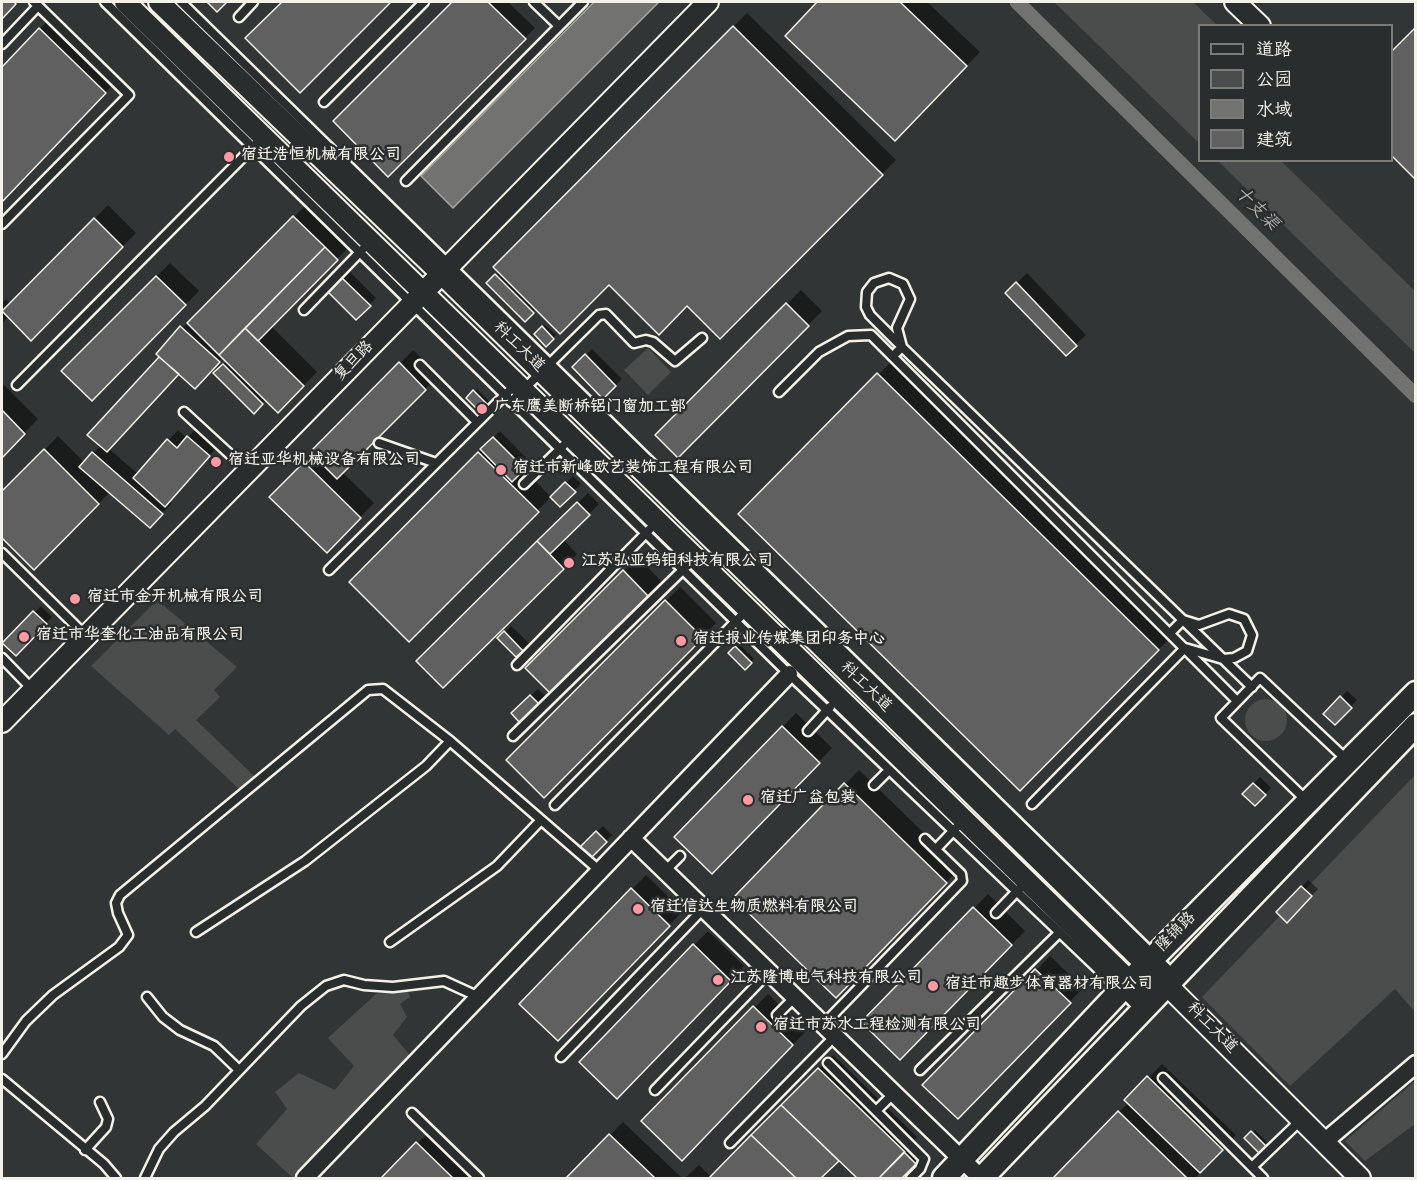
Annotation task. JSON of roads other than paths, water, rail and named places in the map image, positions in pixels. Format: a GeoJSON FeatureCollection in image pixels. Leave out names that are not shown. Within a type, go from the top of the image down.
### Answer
{"type":"FeatureCollection","features":[{"type":"Feature","properties":{"kind":"main road","name":"隆锦路"},"geometry":{"type":"LineString","coordinates":[[944,1179],[1150,960],[1416,693]]}},
{"type":"Feature","properties":{"kind":"main road","name":"隆锦路"},"geometry":{"type":"LineString","coordinates":[[982,1179],[1416,726]]}},
{"type":"Feature","properties":{"kind":"street","name":"科工大道"},"geometry":{"type":"LineString","coordinates":[[125,2],[365,247],[1146,1006]]}},
{"type":"Feature","properties":{"kind":"street","name":"科工大道"},"geometry":{"type":"LineString","coordinates":[[159,2],[446,270],[1150,960],[1360,1179]]}},
{"type":"Feature","properties":{"kind":"street","name":"复旦路"},"geometry":{"type":"LineString","coordinates":[[2,722],[708,2]]}},
{"type":"Feature","properties":{"kind":"street"},"geometry":{"type":"LineString","coordinates":[[1235,2],[1258,24]]}},
{"type":"Feature","properties":{"kind":"street"},"geometry":{"type":"LineString","coordinates":[[305,1179],[789,674]]}},
{"type":"Feature","properties":{"kind":"street"},"geometry":{"type":"LineString","coordinates":[[631,838],[982,1179]]}},
{"type":"Feature","properties":{"kind":"street"},"geometry":{"type":"LineString","coordinates":[[1324,1142],[1416,1064]]}},
{"type":"Feature","properties":{"kind":"lane"},"geometry":{"type":"LineString","coordinates":[[17,385],[259,141],[105,2]]}},
{"type":"Feature","properties":{"kind":"lane"},"geometry":{"type":"LineString","coordinates":[[181,2],[446,270]]}},
{"type":"Feature","properties":{"kind":"lane"},"geometry":{"type":"LineString","coordinates":[[239,16],[253,2]]}},
{"type":"Feature","properties":{"kind":"lane"},"geometry":{"type":"LineString","coordinates":[[324,102],[424,2]]}},
{"type":"Feature","properties":{"kind":"lane"},"geometry":{"type":"LineString","coordinates":[[534,2],[559,26]]}},
{"type":"Feature","properties":{"kind":"lane"},"geometry":{"type":"LineString","coordinates":[[406,181],[583,2]]}},
{"type":"Feature","properties":{"kind":"lane"},"geometry":{"type":"LineString","coordinates":[[2,44],[36,4],[129,95],[2,224]]}},
{"type":"Feature","properties":{"kind":"lane"},"geometry":{"type":"LineString","coordinates":[[304,310],[365,247]]}},
{"type":"Feature","properties":{"kind":"lane"},"geometry":{"type":"LineString","coordinates":[[902,347],[897,328],[910,299],[903,284],[889,279],[880,280],[870,287],[865,298],[870,315],[871,335],[1237,701]]}},
{"type":"Feature","properties":{"kind":"lane"},"geometry":{"type":"LineString","coordinates":[[329,570],[477,422],[514,393],[599,315],[606,314],[634,344],[646,340],[653,342],[675,361],[702,338]]}},
{"type":"Feature","properties":{"kind":"lane"},"geometry":{"type":"LineString","coordinates":[[870,315],[1252,687]]}},
{"type":"Feature","properties":{"kind":"lane"},"geometry":{"type":"LineString","coordinates":[[779,392],[819,352],[848,336],[871,335]]}},
{"type":"Feature","properties":{"kind":"lane"},"geometry":{"type":"LineString","coordinates":[[893,356],[902,347]]}},
{"type":"Feature","properties":{"kind":"lane"},"geometry":{"type":"LineString","coordinates":[[420,365],[477,422]]}},
{"type":"Feature","properties":{"kind":"lane"},"geometry":{"type":"LineString","coordinates":[[184,412],[248,471]]}},
{"type":"Feature","properties":{"kind":"lane"},"geometry":{"type":"LineString","coordinates":[[379,443],[436,463]]}},
{"type":"Feature","properties":{"kind":"lane"},"geometry":{"type":"LineString","coordinates":[[524,484],[566,443]]}},
{"type":"Feature","properties":{"kind":"lane"},"geometry":{"type":"LineString","coordinates":[[517,665],[652,527]]}},
{"type":"Feature","properties":{"kind":"lane"},"geometry":{"type":"LineString","coordinates":[[2,553],[86,636]]}},
{"type":"Feature","properties":{"kind":"lane"},"geometry":{"type":"LineString","coordinates":[[513,736],[689,563]]}},
{"type":"Feature","properties":{"kind":"lane"},"geometry":{"type":"LineString","coordinates":[[1183,620],[1199,625],[1229,614],[1244,619],[1252,635],[1247,651],[1242,656],[1223,659],[1185,648]]}},
{"type":"Feature","properties":{"kind":"lane"},"geometry":{"type":"LineString","coordinates":[[555,805],[742,615],[789,674],[833,704],[889,770],[959,825],[936,849]]}},
{"type":"Feature","properties":{"kind":"lane"},"geometry":{"type":"LineString","coordinates":[[1170,633],[1183,620]]}},
{"type":"Feature","properties":{"kind":"lane"},"geometry":{"type":"LineString","coordinates":[[1032,804],[1185,648]]}},
{"type":"Feature","properties":{"kind":"lane"},"geometry":{"type":"LineString","coordinates":[[2,658],[33,690]]}},
{"type":"Feature","properties":{"kind":"lane"},"geometry":{"type":"LineString","coordinates":[[1308,802],[1221,718],[1237,701],[1260,678],[1348,761]]}},
{"type":"Feature","properties":{"kind":"lane"},"geometry":{"type":"LineString","coordinates":[[2,1054],[26,1021],[53,995],[124,941],[128,934],[116,903],[120,895],[368,690],[383,689],[450,741],[600,871]]}},
{"type":"Feature","properties":{"kind":"lane"},"geometry":{"type":"LineString","coordinates":[[808,730],[833,704]]}},
{"type":"Feature","properties":{"kind":"lane"},"geometry":{"type":"LineString","coordinates":[[196,932],[305,861],[426,766],[450,741]]}},
{"type":"Feature","properties":{"kind":"lane"},"geometry":{"type":"LineString","coordinates":[[874,785],[889,770]]}},
{"type":"Feature","properties":{"kind":"lane"},"geometry":{"type":"LineString","coordinates":[[390,942],[497,866],[517,849],[541,820]]}},
{"type":"Feature","properties":{"kind":"lane"},"geometry":{"type":"LineString","coordinates":[[730,1143],[959,886],[962,881],[961,874],[925,839]]}},
{"type":"Feature","properties":{"kind":"lane"},"geometry":{"type":"LineString","coordinates":[[666,872],[680,856]]}},
{"type":"Feature","properties":{"kind":"lane"},"geometry":{"type":"LineString","coordinates":[[996,913],[1022,886],[1060,932],[1125,986]]}},
{"type":"Feature","properties":{"kind":"lane"},"geometry":{"type":"LineString","coordinates":[[561,1057],[704,908]]}},
{"type":"Feature","properties":{"kind":"lane"},"geometry":{"type":"LineString","coordinates":[[920,1070],[1060,932]]}},
{"type":"Feature","properties":{"kind":"lane"},"geometry":{"type":"LineString","coordinates":[[655,1090],[769,972]]}},
{"type":"Feature","properties":{"kind":"lane"},"geometry":{"type":"LineString","coordinates":[[145,1179],[159,1149],[301,1006],[326,986],[344,980],[364,985],[393,987],[444,981],[479,997]]}},
{"type":"Feature","properties":{"kind":"lane"},"geometry":{"type":"LineString","coordinates":[[147,997],[163,1017],[180,1030],[214,1046],[239,1070]]}},
{"type":"Feature","properties":{"kind":"lane"},"geometry":{"type":"LineString","coordinates":[[777,1016],[795,997]]}},
{"type":"Feature","properties":{"kind":"lane"},"geometry":{"type":"LineString","coordinates":[[828,1064],[924,1159],[920,1169],[911,1179]]}},
{"type":"Feature","properties":{"kind":"lane"},"geometry":{"type":"LineString","coordinates":[[1163,1078],[1263,1179]]}},
{"type":"Feature","properties":{"kind":"lane"},"geometry":{"type":"LineString","coordinates":[[2,1079],[104,1164],[116,1179]]}},
{"type":"Feature","properties":{"kind":"lane"},"geometry":{"type":"LineString","coordinates":[[876,1111],[894,1093]]}},
{"type":"Feature","properties":{"kind":"lane"},"geometry":{"type":"LineString","coordinates":[[85,1150],[106,1127],[108,1119],[100,1102]]}},
{"type":"Feature","properties":{"kind":"lane"},"geometry":{"type":"LineString","coordinates":[[412,1113],[479,1179]]}},
{"type":"Feature","properties":{"kind":"lane"},"geometry":{"type":"LineString","coordinates":[[1252,1167],[1301,1119]]}},
{"type":"Feature","properties":{"kind":"water"},"geometry":{"type":"Polygon","coordinates":[[[594,2],[659,2],[453,208],[421,176],[594,2]]]}},
{"type":"Feature","properties":{"kind":"waterway","name":"十支渠"},"geometry":{"type":"LineString","coordinates":[[1017,2],[1416,396]]}},
{"type":"Feature","properties":{"kind":"place","name":"宿迁浩恒机械有限公司"},"geometry":{"type":"Point","coordinates":[229,157]}},
{"type":"Feature","properties":{"kind":"place","name":"广东鹰美断桥铝门窗加工部"},"geometry":{"type":"Point","coordinates":[482,409]}},
{"type":"Feature","properties":{"kind":"place","name":"宿迁亚华机械设备有限公司"},"geometry":{"type":"Point","coordinates":[216,462]}},
{"type":"Feature","properties":{"kind":"place","name":"宿迁市新峰欧艺装饰工程有限公司"},"geometry":{"type":"Point","coordinates":[501,470]}},
{"type":"Feature","properties":{"kind":"place","name":"江苏弘亚钨钼科技有限公司"},"geometry":{"type":"Point","coordinates":[569,563]}},
{"type":"Feature","properties":{"kind":"place","name":"宿迁市金开机械有限公司"},"geometry":{"type":"Point","coordinates":[75,599]}},
{"type":"Feature","properties":{"kind":"place","name":"宿迁市华奎化工油品有限公司"},"geometry":{"type":"Point","coordinates":[24,637]}},
{"type":"Feature","properties":{"kind":"place","name":"宿迁报业传媒集团印务中心"},"geometry":{"type":"Point","coordinates":[681,641]}},
{"type":"Feature","properties":{"kind":"place","name":"宿迁广益包装"},"geometry":{"type":"Point","coordinates":[748,800]}},
{"type":"Feature","properties":{"kind":"place","name":"宿迁信达生物质燃料有限公司"},"geometry":{"type":"Point","coordinates":[638,909]}},
{"type":"Feature","properties":{"kind":"place","name":"江苏隆博电气科技有限公司"},"geometry":{"type":"Point","coordinates":[718,980]}},
{"type":"Feature","properties":{"kind":"place","name":"宿迁市趣步体育器材有限公司"},"geometry":{"type":"Point","coordinates":[933,986]}},
{"type":"Feature","properties":{"kind":"place","name":"宿迁市苏水工程检测有限公司"},"geometry":{"type":"Point","coordinates":[761,1027]}}]}
